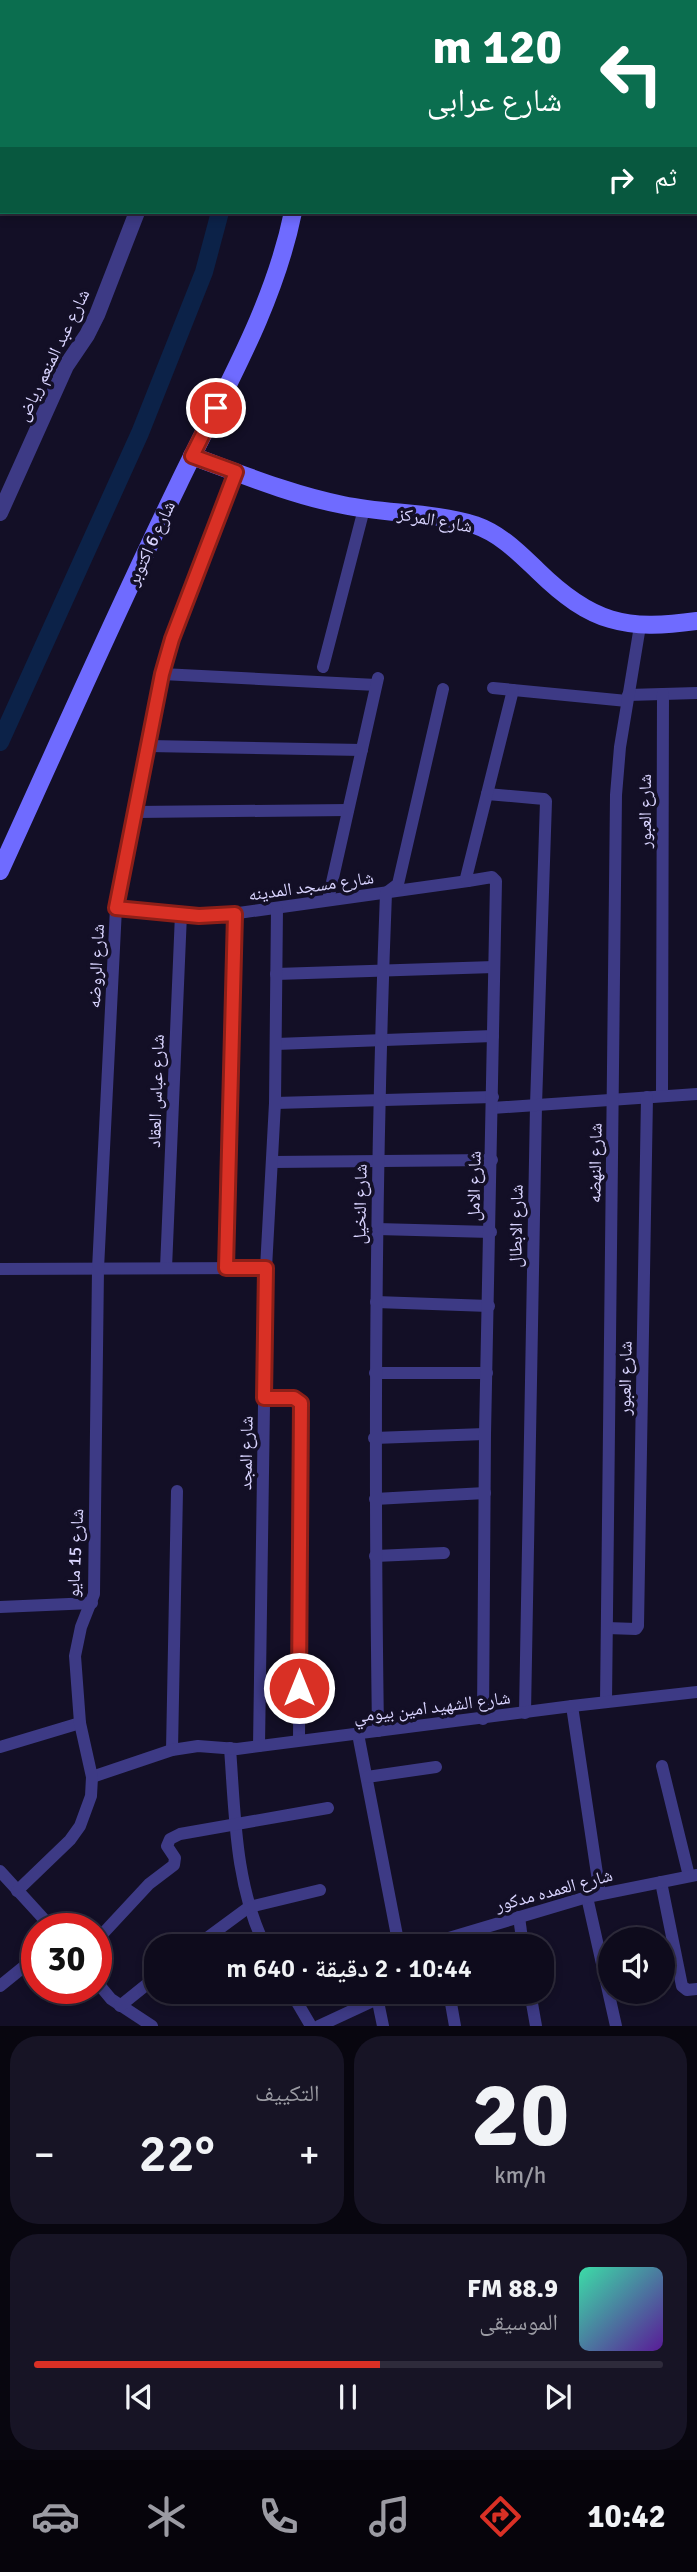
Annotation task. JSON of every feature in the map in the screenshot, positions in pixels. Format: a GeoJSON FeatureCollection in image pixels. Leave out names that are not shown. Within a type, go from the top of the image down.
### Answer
{"type":"FeatureCollection","features":[{"type":"Feature","properties":{"kind":"main road","name":"شارع 6 اكتوبر"},"geometry":{"type":"LineString","coordinates":[[0,871],[192,456],[253,336],[273,285],[292,214]]}},
{"type":"Feature","properties":{"kind":"main road","name":"شارع المركز"},"geometry":{"type":"LineString","coordinates":[[192,456],[319,499],[364,509],[475,526],[510,544],[557,590],[598,615],[640,626],[697,621]]}},
{"type":"Feature","properties":{"kind":"street","name":"شارع عبد المنعم رياض"},"geometry":{"type":"LineString","coordinates":[[0,513],[66,366],[97,315],[136,214]]}},
{"type":"Feature","properties":{"kind":"street","name":"شارع الروضه"},"geometry":{"type":"LineString","coordinates":[[98,1269],[116,908],[162,674],[172,639],[236,472]]}},
{"type":"Feature","properties":{"kind":"street"},"geometry":{"type":"LineString","coordinates":[[323,667],[364,509]]}},
{"type":"Feature","properties":{"kind":"street","name":"شارع النهضه"},"geometry":{"type":"LineString","coordinates":[[606,1702],[616,795],[620,747],[640,626]]}},
{"type":"Feature","properties":{"kind":"street"},"geometry":{"type":"LineString","coordinates":[[162,674],[377,681],[328,900]]}},
{"type":"Feature","properties":{"kind":"street"},"geometry":{"type":"LineString","coordinates":[[493,688],[627,698],[697,692]]}},
{"type":"Feature","properties":{"kind":"street","name":"شارع النخيل"},"geometry":{"type":"LineString","coordinates":[[378,1731],[374,1438],[380,1040],[386,893],[398,884],[443,689]]}},
{"type":"Feature","properties":{"kind":"street"},"geometry":{"type":"LineString","coordinates":[[468,881],[466,878],[513,690]]}},
{"type":"Feature","properties":{"kind":"street","name":"شارع العبور"},"geometry":{"type":"LineString","coordinates":[[662,1096],[663,694]]}},
{"type":"Feature","properties":{"kind":"street"},"geometry":{"type":"LineString","coordinates":[[149,746],[362,750]]}},
{"type":"Feature","properties":{"kind":"street","name":"شارع الابطال"},"geometry":{"type":"LineString","coordinates":[[487,794],[544,799],[546,802],[536,1105],[525,1713]]}},
{"type":"Feature","properties":{"kind":"street"},"geometry":{"type":"LineString","coordinates":[[135,813],[348,810]]}},
{"type":"Feature","properties":{"kind":"street","name":"شارع الامل"},"geometry":{"type":"LineString","coordinates":[[468,881],[491,877],[495,879],[483,1719]]}},
{"type":"Feature","properties":{"kind":"street","name":"شارع مسجد المدينه"},"geometry":{"type":"LineString","coordinates":[[116,908],[181,914],[235,914],[468,881]]}},
{"type":"Feature","properties":{"kind":"street","name":"شارع المجد"},"geometry":{"type":"LineString","coordinates":[[259,1746],[266,1268],[275,1102],[277,908]]}},
{"type":"Feature","properties":{"kind":"street","name":"شارع عباس العقاد"},"geometry":{"type":"LineString","coordinates":[[166,1268],[181,914]]}},
{"type":"Feature","properties":{"kind":"street"},"geometry":{"type":"LineString","coordinates":[[226,1268],[235,914]]}},
{"type":"Feature","properties":{"kind":"street"},"geometry":{"type":"LineString","coordinates":[[276,974],[494,967]]}},
{"type":"Feature","properties":{"kind":"street"},"geometry":{"type":"LineString","coordinates":[[276,1044],[493,1036]]}},
{"type":"Feature","properties":{"kind":"street"},"geometry":{"type":"LineString","coordinates":[[275,1102],[379,1100],[536,1105],[697,1094]]}},
{"type":"Feature","properties":{"kind":"street","name":"شارع العبور"},"geometry":{"type":"LineString","coordinates":[[607,1628],[636,1629],[638,1626],[647,1097]]}},
{"type":"Feature","properties":{"kind":"street"},"geometry":{"type":"LineString","coordinates":[[272,1162],[492,1160]]}},
{"type":"Feature","properties":{"kind":"street"},"geometry":{"type":"LineString","coordinates":[[377,1229],[491,1232]]}},
{"type":"Feature","properties":{"kind":"street"},"geometry":{"type":"LineString","coordinates":[[0,1269],[266,1268]]}},
{"type":"Feature","properties":{"kind":"street","name":"شارع 15 مايو"},"geometry":{"type":"LineString","coordinates":[[18,1891],[70,1840],[80,1826],[91,1796],[92,1777],[80,1723],[75,1656],[81,1627],[92,1603],[98,1269]]}},
{"type":"Feature","properties":{"kind":"street"},"geometry":{"type":"LineString","coordinates":[[376,1303],[489,1306]]}},
{"type":"Feature","properties":{"kind":"street"},"geometry":{"type":"LineString","coordinates":[[375,1373],[487,1373]]}},
{"type":"Feature","properties":{"kind":"street"},"geometry":{"type":"LineString","coordinates":[[264,1398],[294,1398],[301,1403],[299,1740]]}},
{"type":"Feature","properties":{"kind":"street"},"geometry":{"type":"LineString","coordinates":[[374,1438],[485,1434]]}},
{"type":"Feature","properties":{"kind":"street"},"geometry":{"type":"LineString","coordinates":[[172,1750],[177,1491]]}},
{"type":"Feature","properties":{"kind":"street"},"geometry":{"type":"LineString","coordinates":[[375,1499],[485,1493]]}},
{"type":"Feature","properties":{"kind":"street"},"geometry":{"type":"LineString","coordinates":[[376,1556],[444,1553]]}},
{"type":"Feature","properties":{"kind":"street"},"geometry":{"type":"LineString","coordinates":[[0,1607],[92,1603]]}},
{"type":"Feature","properties":{"kind":"street","name":"شارع الشهيد امين بيومي"},"geometry":{"type":"LineString","coordinates":[[92,1777],[172,1750],[198,1745],[230,1748],[259,1746],[697,1692]]}},
{"type":"Feature","properties":{"kind":"street"},"geometry":{"type":"LineString","coordinates":[[572,1706],[600,1895]]}},
{"type":"Feature","properties":{"kind":"street"},"geometry":{"type":"LineString","coordinates":[[0,1747],[80,1723]]}},
{"type":"Feature","properties":{"kind":"street"},"geometry":{"type":"LineString","coordinates":[[358,1734],[397,1934]]}},
{"type":"Feature","properties":{"kind":"street"},"geometry":{"type":"LineString","coordinates":[[230,1748],[242,1875],[249,1907],[260,1934]]}},
{"type":"Feature","properties":{"kind":"street"},"geometry":{"type":"LineString","coordinates":[[662,1766],[693,1875]]}},
{"type":"Feature","properties":{"kind":"street"},"geometry":{"type":"LineString","coordinates":[[367,1777],[436,1767]]}},
{"type":"Feature","properties":{"kind":"street"},"geometry":{"type":"LineString","coordinates":[[112,1924],[149,1884],[174,1865],[175,1858],[167,1846],[170,1839],[180,1834],[328,1808]]}},
{"type":"Feature","properties":{"kind":"street"},"geometry":{"type":"LineString","coordinates":[[0,1871],[38,1913]]}},
{"type":"Feature","properties":{"kind":"street","name":"شارع العمده مدكور"},"geometry":{"type":"LineString","coordinates":[[468,1934],[587,1897],[693,1875]]}},
{"type":"Feature","properties":{"kind":"street"},"geometry":{"type":"LineString","coordinates":[[661,1882],[682,1986],[687,1990],[697,1989]]}},
{"type":"Feature","properties":{"kind":"street"},"geometry":{"type":"LineString","coordinates":[[212,1934],[249,1907],[320,1890]]}},
{"type":"Feature","properties":{"kind":"street"},"geometry":{"type":"LineString","coordinates":[[587,1897],[616,2026]]}},
{"type":"Feature","properties":{"kind":"street"},"geometry":{"type":"LineString","coordinates":[[519,1917],[521,1934]]}},
{"type":"Feature","properties":{"kind":"street"},"geometry":{"type":"LineString","coordinates":[[0,1986],[21,1969]]}},
{"type":"Feature","properties":{"kind":"street"},"geometry":{"type":"LineString","coordinates":[[120,2006],[144,1987]]}},
{"type":"Feature","properties":{"kind":"street"},"geometry":{"type":"LineString","coordinates":[[112,1998],[120,2006],[152,2026]]}},
{"type":"Feature","properties":{"kind":"street"},"geometry":{"type":"LineString","coordinates":[[298,2004],[311,2026]]}},
{"type":"Feature","properties":{"kind":"street"},"geometry":{"type":"LineString","coordinates":[[319,2026],[360,2004]]}},
{"type":"Feature","properties":{"kind":"street"},"geometry":{"type":"LineString","coordinates":[[379,2004],[383,2026]]}},
{"type":"Feature","properties":{"kind":"street"},"geometry":{"type":"LineString","coordinates":[[451,2004],[455,2026]]}},
{"type":"Feature","properties":{"kind":"street"},"geometry":{"type":"LineString","coordinates":[[532,2004],[536,2026]]}},
{"type":"Feature","properties":{"kind":"waterway"},"geometry":{"type":"LineString","coordinates":[[0,742],[140,433],[204,272],[219,214]]}},
{"type":"Feature","properties":{"kind":"route"},"geometry":{"type":"LineString","coordinates":[[216,408],[192,456],[236,472],[172,639],[162,674],[116,908],[199,916],[235,914],[226,1268],[266,1268],[264,1398],[294,1398],[301,1403],[299,1688]]}}]}
